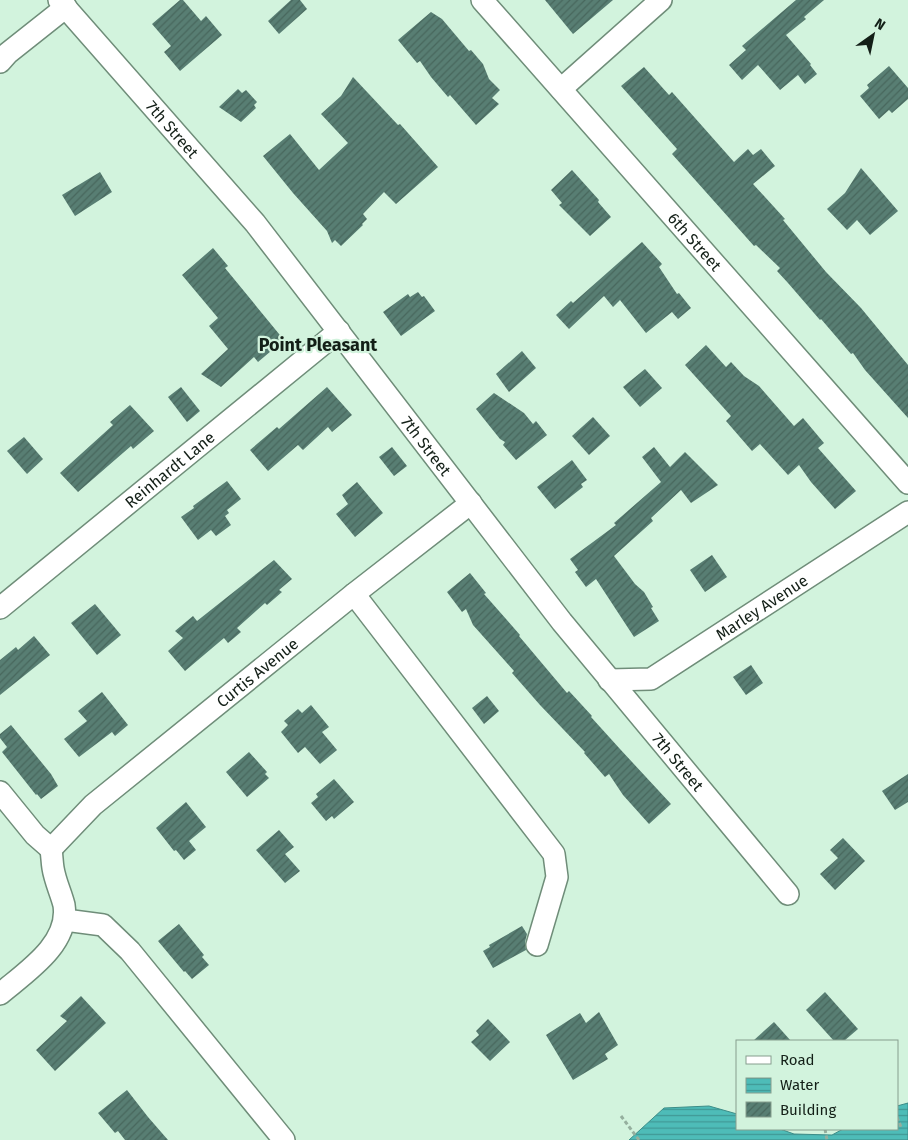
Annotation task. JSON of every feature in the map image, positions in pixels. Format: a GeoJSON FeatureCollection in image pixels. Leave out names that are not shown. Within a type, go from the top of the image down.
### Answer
{"type":"FeatureCollection","features":[{"type":"Feature","properties":{"kind":"street","name":"6th Street"},"geometry":{"type":"LineString","coordinates":[[482,0],[908,483]]}},
{"type":"Feature","properties":{"kind":"street"},"geometry":{"type":"LineString","coordinates":[[561,89],[661,0]]}},
{"type":"Feature","properties":{"kind":"street"},"geometry":{"type":"LineString","coordinates":[[0,62],[63,4]]}},
{"type":"Feature","properties":{"kind":"street","name":"7th Street"},"geometry":{"type":"LineString","coordinates":[[63,4],[255,222],[562,622],[788,894]]}},
{"type":"Feature","properties":{"kind":"street","name":"Reinhardt Lane"},"geometry":{"type":"LineString","coordinates":[[0,608],[339,331]]}},
{"type":"Feature","properties":{"kind":"street","name":"Curtis Avenue"},"geometry":{"type":"LineString","coordinates":[[51,849],[93,805],[354,594],[471,503]]}},
{"type":"Feature","properties":{"kind":"street","name":"Marley Avenue"},"geometry":{"type":"LineString","coordinates":[[609,680],[651,679],[908,512]]}},
{"type":"Feature","properties":{"kind":"street"},"geometry":{"type":"LineString","coordinates":[[354,594],[554,854],[558,876],[537,945]]}},
{"type":"Feature","properties":{"kind":"street"},"geometry":{"type":"LineString","coordinates":[[0,792],[35,835],[51,849],[53,870],[63,904],[65,920],[56,940],[44,957],[0,994]]}},
{"type":"Feature","properties":{"kind":"street"},"geometry":{"type":"LineString","coordinates":[[65,920],[103,925],[130,951],[284,1140]]}},
{"type":"Feature","properties":{"kind":"path"},"geometry":{"type":"LineString","coordinates":[[620,1116],[639,1140]]}},
{"type":"Feature","properties":{"kind":"path"},"geometry":{"type":"LineString","coordinates":[[898,1120],[901,1127]]}},
{"type":"Feature","properties":{"kind":"water"},"geometry":{"type":"Polygon","coordinates":[[[908,1103],[908,1140],[629,1140],[664,1108],[709,1106],[736,1114],[736,1130],[783,1130],[794,1134],[832,1135],[841,1130],[898,1130],[898,1106],[908,1103]]]}},
{"type":"Feature","properties":{"kind":"building"},"geometry":{"type":"Polygon","coordinates":[[[180,0],[183,0],[201,21],[206,16],[222,35],[180,71],[164,52],[171,46],[152,24],[180,0]]]}},
{"type":"Feature","properties":{"kind":"building"},"geometry":{"type":"Polygon","coordinates":[[[291,0],[300,0],[307,9],[279,34],[268,21],[291,0]]]}},
{"type":"Feature","properties":{"kind":"building"},"geometry":{"type":"Polygon","coordinates":[[[545,0],[613,0],[573,34],[545,0]]]}},
{"type":"Feature","properties":{"kind":"building"},"geometry":{"type":"Polygon","coordinates":[[[796,0],[824,0],[804,17],[806,19],[786,35],[811,64],[817,74],[805,84],[798,75],[780,90],[758,65],[742,80],[729,65],[746,50],[742,46],[796,0]]]}},
{"type":"Feature","properties":{"kind":"building"},"geometry":{"type":"Polygon","coordinates":[[[431,12],[442,19],[469,51],[471,50],[483,64],[489,79],[500,90],[492,98],[499,104],[476,125],[450,95],[448,97],[420,61],[417,63],[398,40],[431,12]]]}},
{"type":"Feature","properties":{"kind":"building"},"geometry":{"type":"Polygon","coordinates":[[[889,66],[908,88],[908,99],[892,113],[889,110],[879,119],[860,96],[869,88],[867,85],[889,66]]]}},
{"type":"Feature","properties":{"kind":"building"},"geometry":{"type":"Polygon","coordinates":[[[644,67],[669,95],[672,92],[734,162],[748,149],[753,155],[761,149],[775,166],[753,184],[785,219],[783,220],[826,272],[861,308],[908,365],[908,418],[865,370],[853,353],[851,354],[777,271],[780,268],[756,245],[754,246],[672,154],[677,149],[621,86],[644,67]]]}},
{"type":"Feature","properties":{"kind":"building"},"geometry":{"type":"Polygon","coordinates":[[[353,77],[398,125],[400,124],[438,167],[396,204],[384,192],[363,214],[367,219],[363,225],[341,246],[335,240],[332,243],[327,231],[263,156],[290,134],[319,170],[348,143],[321,114],[341,96],[353,77]]]}},
{"type":"Feature","properties":{"kind":"building"},"geometry":{"type":"Polygon","coordinates":[[[238,89],[242,93],[246,90],[257,102],[254,105],[256,108],[241,122],[219,107],[238,89]]]}},
{"type":"Feature","properties":{"kind":"building"},"geometry":{"type":"Polygon","coordinates":[[[861,168],[898,211],[870,235],[857,220],[847,230],[827,209],[845,193],[861,168]]]}},
{"type":"Feature","properties":{"kind":"building"},"geometry":{"type":"Polygon","coordinates":[[[572,170],[599,200],[598,202],[611,217],[590,236],[559,205],[562,203],[551,190],[572,170]]]}},
{"type":"Feature","properties":{"kind":"building"},"geometry":{"type":"Polygon","coordinates":[[[100,172],[112,192],[75,216],[62,195],[100,172]]]}},
{"type":"Feature","properties":{"kind":"building"},"geometry":{"type":"Polygon","coordinates":[[[642,242],[662,264],[659,267],[677,294],[679,293],[691,308],[678,319],[672,312],[646,333],[620,300],[613,307],[604,296],[569,329],[556,315],[571,301],[573,303],[642,242]]]}},
{"type":"Feature","properties":{"kind":"building"},"geometry":{"type":"Polygon","coordinates":[[[213,248],[228,266],[225,268],[284,340],[258,362],[254,357],[221,387],[201,374],[228,349],[209,326],[218,318],[182,275],[213,248]]]}},
{"type":"Feature","properties":{"kind":"building"},"geometry":{"type":"Polygon","coordinates":[[[418,292],[422,297],[424,296],[435,311],[401,336],[383,312],[408,294],[410,297],[418,292]]]}},
{"type":"Feature","properties":{"kind":"building"},"geometry":{"type":"Polygon","coordinates":[[[706,345],[726,367],[731,362],[744,376],[759,386],[794,426],[803,418],[824,443],[818,448],[856,491],[835,509],[799,465],[788,475],[760,444],[752,451],[726,421],[731,416],[685,365],[706,345]]]}},
{"type":"Feature","properties":{"kind":"building"},"geometry":{"type":"Polygon","coordinates":[[[522,351],[536,368],[509,392],[496,374],[522,351]]]}},
{"type":"Feature","properties":{"kind":"building"},"geometry":{"type":"Polygon","coordinates":[[[645,369],[662,388],[640,407],[623,387],[645,369]]]}},
{"type":"Feature","properties":{"kind":"building"},"geometry":{"type":"Polygon","coordinates":[[[181,387],[200,411],[187,422],[168,397],[181,387]]]}},
{"type":"Feature","properties":{"kind":"building"},"geometry":{"type":"Polygon","coordinates":[[[327,387],[352,415],[332,432],[328,427],[303,450],[298,445],[268,471],[250,450],[277,427],[279,429],[327,387]]]}},
{"type":"Feature","properties":{"kind":"building"},"geometry":{"type":"Polygon","coordinates":[[[494,393],[524,413],[533,424],[536,421],[547,435],[516,460],[503,445],[505,442],[500,439],[476,409],[494,393]]]}},
{"type":"Feature","properties":{"kind":"building"},"geometry":{"type":"Polygon","coordinates":[[[130,405],[154,431],[133,449],[131,446],[78,492],[60,473],[113,425],[110,422],[130,405]]]}},
{"type":"Feature","properties":{"kind":"building"},"geometry":{"type":"Polygon","coordinates":[[[593,417],[610,436],[589,455],[572,436],[593,417]]]}},
{"type":"Feature","properties":{"kind":"building"},"geometry":{"type":"Polygon","coordinates":[[[24,437],[43,459],[27,474],[7,451],[24,437]]]}},
{"type":"Feature","properties":{"kind":"building"},"geometry":{"type":"Polygon","coordinates":[[[392,447],[407,466],[394,476],[379,457],[392,447]]]}},
{"type":"Feature","properties":{"kind":"building"},"geometry":{"type":"Polygon","coordinates":[[[654,447],[670,467],[685,452],[718,485],[691,503],[681,490],[651,518],[653,521],[614,556],[635,584],[644,592],[659,621],[634,637],[596,579],[586,587],[575,572],[578,570],[570,559],[616,525],[614,523],[661,482],[642,457],[654,447]]]}},
{"type":"Feature","properties":{"kind":"building"},"geometry":{"type":"Polygon","coordinates":[[[572,460],[587,480],[581,484],[583,487],[555,509],[537,487],[572,460]]]}},
{"type":"Feature","properties":{"kind":"building"},"geometry":{"type":"Polygon","coordinates":[[[227,481],[241,499],[227,510],[229,513],[225,516],[231,525],[216,536],[211,530],[198,540],[181,517],[227,481]]]}},
{"type":"Feature","properties":{"kind":"building"},"geometry":{"type":"Polygon","coordinates":[[[357,482],[383,513],[355,537],[336,514],[348,504],[342,495],[357,482]]]}},
{"type":"Feature","properties":{"kind":"building"},"geometry":{"type":"Polygon","coordinates":[[[712,555],[727,577],[705,592],[690,570],[712,555]]]}},
{"type":"Feature","properties":{"kind":"building"},"geometry":{"type":"Polygon","coordinates":[[[274,560],[292,579],[279,590],[282,592],[267,605],[265,603],[237,628],[241,632],[228,643],[224,638],[185,671],[168,651],[183,638],[175,631],[193,616],[197,621],[274,560]]]}},
{"type":"Feature","properties":{"kind":"building"},"geometry":{"type":"Polygon","coordinates":[[[470,573],[486,593],[484,594],[567,693],[569,691],[671,804],[649,824],[623,795],[609,774],[605,777],[585,752],[512,673],[514,671],[473,625],[466,609],[462,612],[447,592],[470,573]]]}},
{"type":"Feature","properties":{"kind":"building"},"geometry":{"type":"Polygon","coordinates":[[[95,604],[121,635],[97,655],[71,623],[95,604]]]}},
{"type":"Feature","properties":{"kind":"building"},"geometry":{"type":"Polygon","coordinates":[[[34,636],[50,655],[0,695],[0,660],[16,647],[18,650],[34,636]]]}},
{"type":"Feature","properties":{"kind":"building"},"geometry":{"type":"Polygon","coordinates":[[[751,665],[763,683],[746,695],[733,677],[751,665]]]}},
{"type":"Feature","properties":{"kind":"building"},"geometry":{"type":"Polygon","coordinates":[[[102,692],[128,725],[115,736],[112,732],[79,757],[64,739],[87,721],[78,711],[102,692]]]}},
{"type":"Feature","properties":{"kind":"building"},"geometry":{"type":"Polygon","coordinates":[[[487,696],[499,711],[484,724],[472,708],[487,696]]]}},
{"type":"Feature","properties":{"kind":"building"},"geometry":{"type":"Polygon","coordinates":[[[311,705],[329,727],[322,732],[337,750],[320,764],[305,747],[298,753],[281,732],[288,725],[284,721],[298,709],[302,713],[311,705]]]}},
{"type":"Feature","properties":{"kind":"building"},"geometry":{"type":"Polygon","coordinates":[[[11,725],[51,774],[58,786],[41,799],[2,752],[7,747],[0,738],[0,734],[11,725]]]}},
{"type":"Feature","properties":{"kind":"building"},"geometry":{"type":"Polygon","coordinates":[[[249,752],[267,772],[265,774],[269,778],[247,797],[226,772],[249,752]]]}},
{"type":"Feature","properties":{"kind":"building"},"geometry":{"type":"Polygon","coordinates":[[[908,774],[908,802],[895,810],[882,791],[908,774]]]}},
{"type":"Feature","properties":{"kind":"building"},"geometry":{"type":"Polygon","coordinates":[[[334,779],[354,802],[334,819],[332,816],[326,821],[311,803],[318,797],[316,794],[334,779]]]}},
{"type":"Feature","properties":{"kind":"building"},"geometry":{"type":"Polygon","coordinates":[[[186,802],[206,827],[189,841],[196,850],[184,860],[176,850],[174,851],[156,828],[186,802]]]}},
{"type":"Feature","properties":{"kind":"building"},"geometry":{"type":"Polygon","coordinates":[[[279,830],[294,847],[285,854],[300,871],[285,883],[256,850],[279,830]]]}},
{"type":"Feature","properties":{"kind":"building"},"geometry":{"type":"Polygon","coordinates":[[[843,838],[865,861],[835,890],[820,874],[838,858],[830,850],[843,838]]]}},
{"type":"Feature","properties":{"kind":"building"},"geometry":{"type":"Polygon","coordinates":[[[179,924],[204,955],[202,957],[209,965],[192,979],[158,941],[179,924]]]}},
{"type":"Feature","properties":{"kind":"building"},"geometry":{"type":"Polygon","coordinates":[[[522,926],[527,934],[526,950],[493,968],[483,951],[490,947],[489,945],[522,926]]]}},
{"type":"Feature","properties":{"kind":"building"},"geometry":{"type":"Polygon","coordinates":[[[825,992],[858,1029],[845,1040],[833,1040],[806,1010],[825,992]]]}},
{"type":"Feature","properties":{"kind":"building"},"geometry":{"type":"Polygon","coordinates":[[[81,996],[106,1023],[55,1071],[36,1050],[67,1021],[60,1016],[81,996]]]}},
{"type":"Feature","properties":{"kind":"building"},"geometry":{"type":"Polygon","coordinates":[[[599,1012],[618,1045],[605,1054],[608,1059],[573,1080],[546,1035],[580,1013],[586,1023],[599,1012]]]}},
{"type":"Feature","properties":{"kind":"building"},"geometry":{"type":"Polygon","coordinates":[[[488,1019],[510,1042],[490,1061],[471,1042],[479,1035],[476,1031],[488,1019]]]}},
{"type":"Feature","properties":{"kind":"building"},"geometry":{"type":"Polygon","coordinates":[[[774,1022],[790,1040],[754,1040],[774,1022]]]}},
{"type":"Feature","properties":{"kind":"building"},"geometry":{"type":"Polygon","coordinates":[[[127,1090],[168,1140],[125,1140],[118,1131],[115,1133],[98,1113],[127,1090]]]}},
{"type":"Feature","properties":{"kind":"district","name":"Point Pleasant"},"geometry":{"type":"Point","coordinates":[318,345]}}]}
